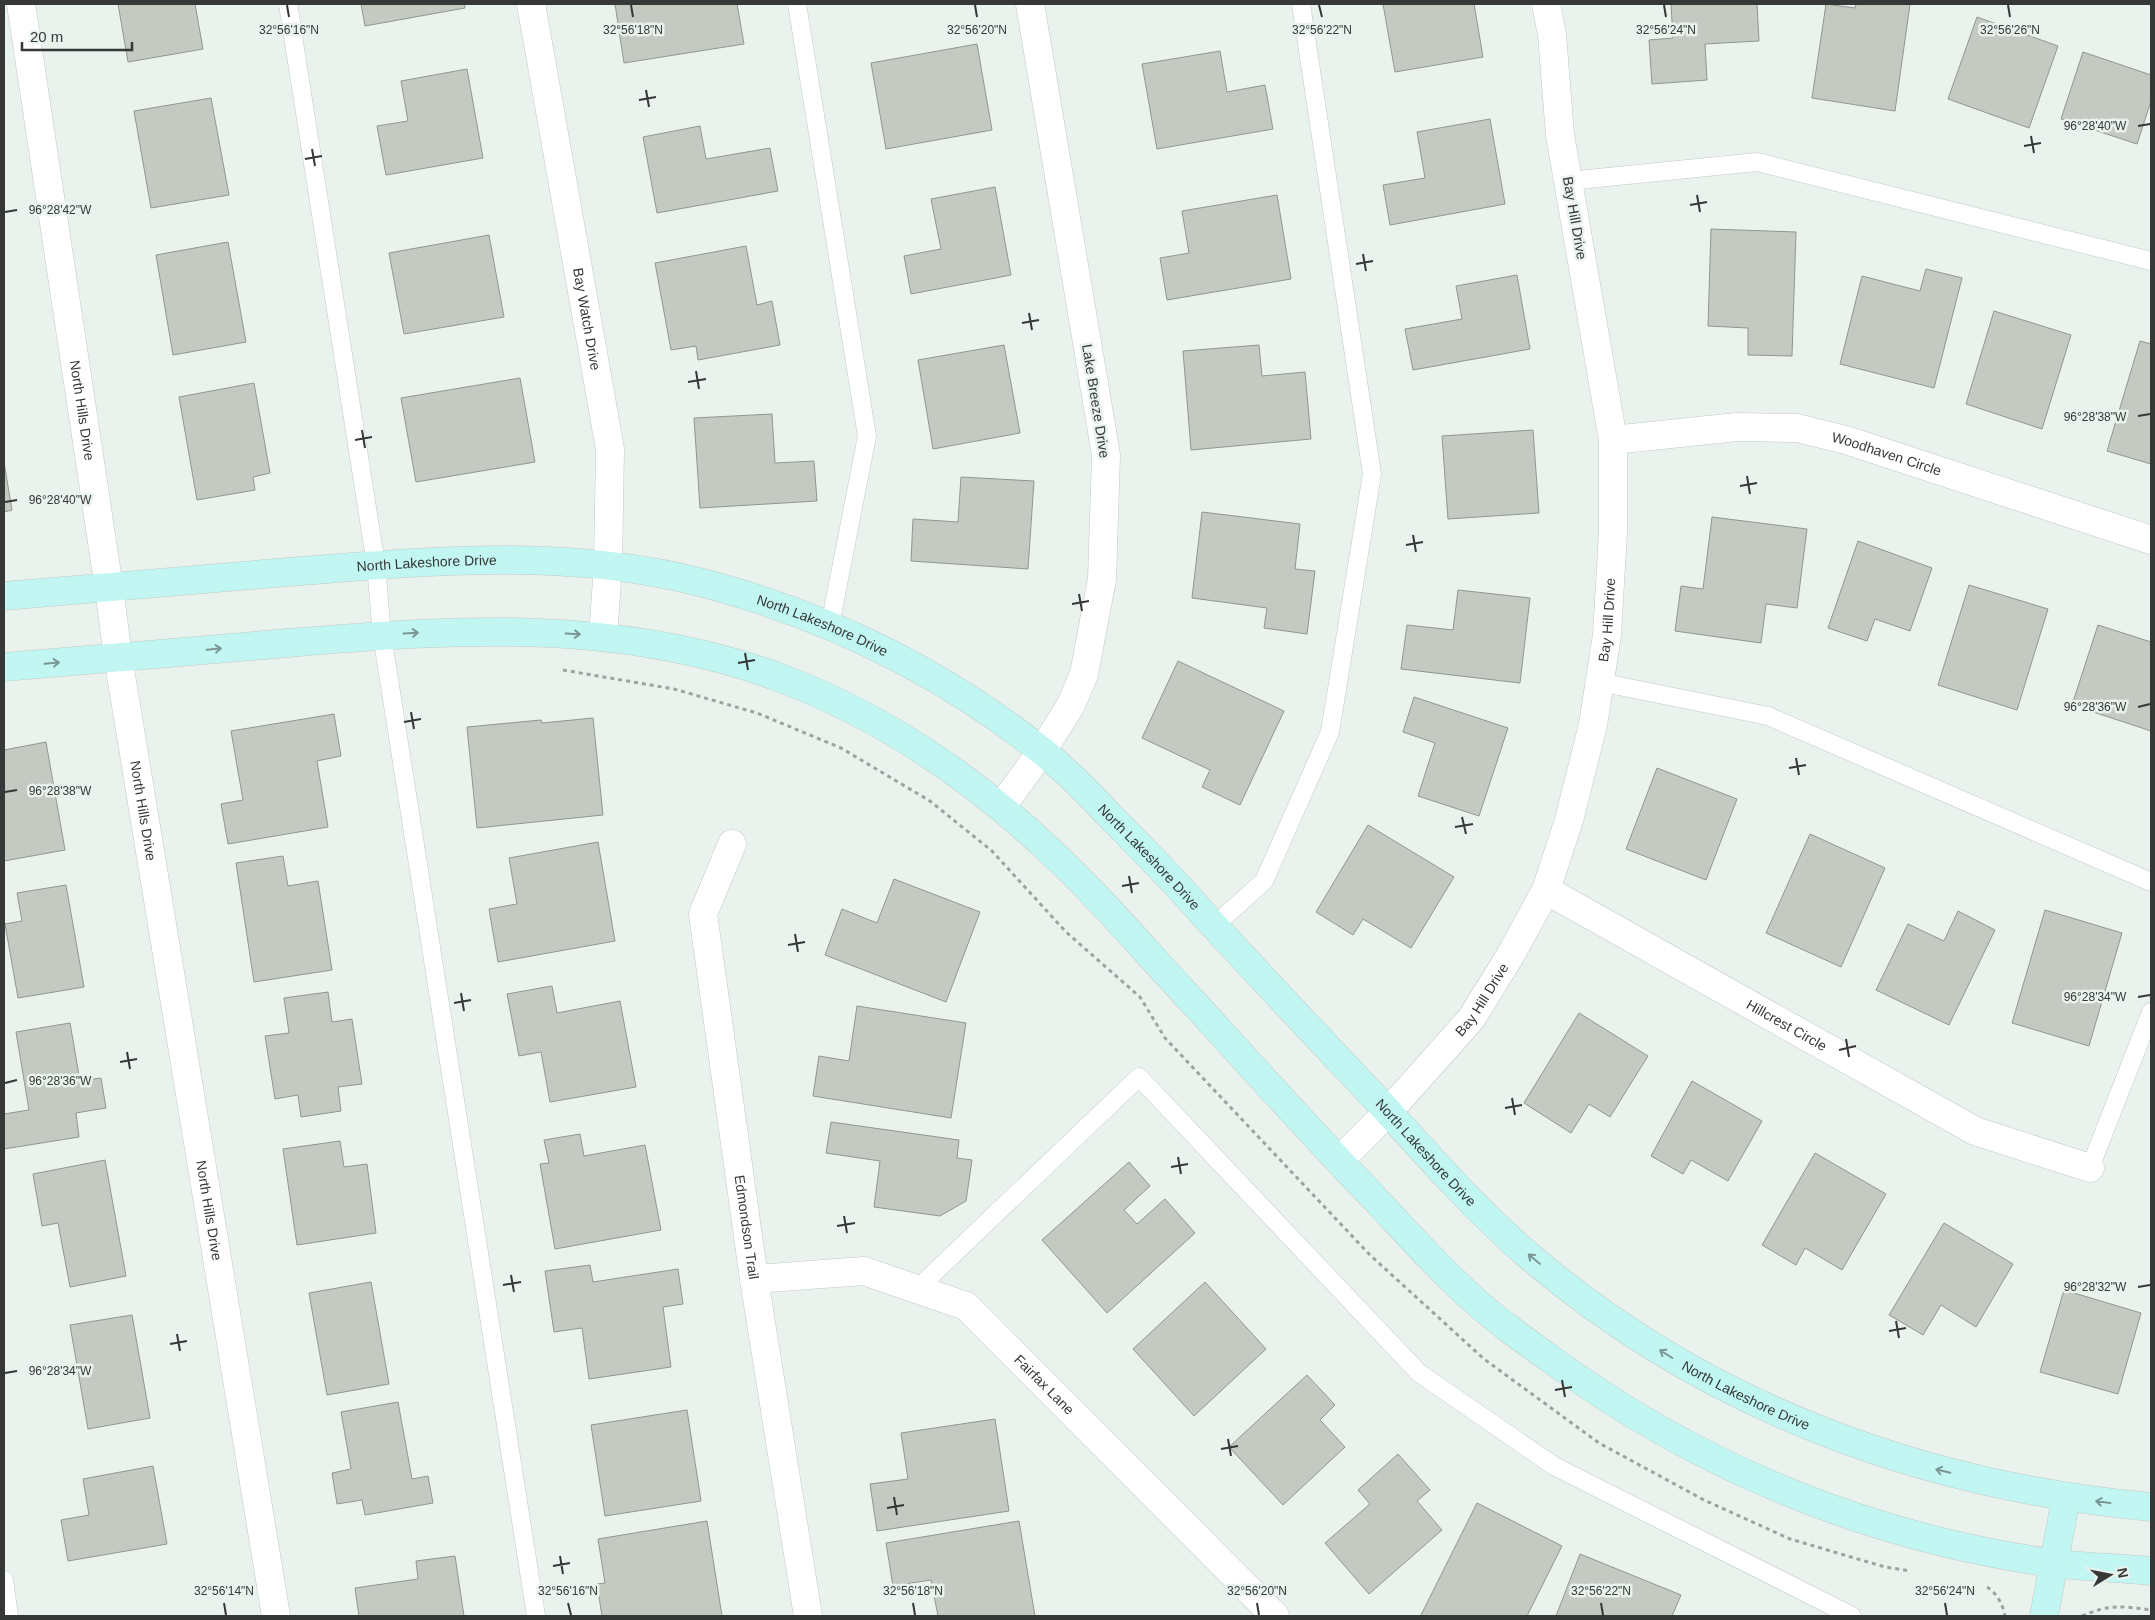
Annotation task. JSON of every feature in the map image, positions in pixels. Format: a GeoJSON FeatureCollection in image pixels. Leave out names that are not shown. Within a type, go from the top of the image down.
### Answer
{"type":"FeatureCollection","features":[{"type":"Feature","properties":{"kind":"main road","name":"North Lakeshore Drive"},"geometry":{"type":"LineString","coordinates":[[4,596],[432,560],[492,559],[571,562],[608,566],[701,582],[750,596],[830,625],[867,642],[945,684],[1042,751],[1086,791],[1164,871],[1448,1177],[1524,1251],[1592,1304],[1668,1356],[1756,1404],[1880,1453],[1915,1464],[1991,1484],[2066,1498],[2151,1507]]}},
{"type":"Feature","properties":{"kind":"main road"},"geometry":{"type":"LineString","coordinates":[[4,667],[382,635],[504,630],[603,636],[717,658],[778,677],[882,724],[931,754],[1001,807],[1048,848],[1083,883],[1339,1161],[1472,1299],[1509,1330],[1592,1390],[1654,1428],[1752,1478],[1860,1520],[1979,1550],[2054,1563],[2151,1571]]}},
{"type":"Feature","properties":{"kind":"main road"},"geometry":{"type":"LineString","coordinates":[[2044,1616],[2066,1498]]}},
{"type":"Feature","properties":{"kind":"street","name":"North Hills Drive"},"geometry":{"type":"LineString","coordinates":[[21,4],[110,588],[118,657],[276,1616]]}},
{"type":"Feature","properties":{"kind":"street","name":"Bay Watch Drive"},"geometry":{"type":"LineString","coordinates":[[532,4],[610,448],[608,566],[603,636]]}},
{"type":"Feature","properties":{"kind":"street","name":"Lake Breeze Drive"},"geometry":{"type":"LineString","coordinates":[[1001,807],[1042,751],[1071,705],[1084,674],[1102,579],[1106,455],[1030,4]]}},
{"type":"Feature","properties":{"kind":"street","name":"Bay Hill Drive"},"geometry":{"type":"LineString","coordinates":[[1339,1161],[1388,1112],[1471,1019],[1510,956],[1546,890],[1569,820],[1593,725],[1607,635],[1612,541],[1613,440],[1560,135],[1552,35],[1546,4]]}},
{"type":"Feature","properties":{"kind":"street","name":"Woodhaven Circle"},"geometry":{"type":"LineString","coordinates":[[1613,440],[1737,427],[1797,428],[1846,440],[2151,540]]}},
{"type":"Feature","properties":{"kind":"street","name":"Edmondson Trail"},"geometry":{"type":"LineString","coordinates":[[732,844],[703,914],[754,1279],[808,1616]]}},
{"type":"Feature","properties":{"kind":"street","name":"Hillcrest Circle"},"geometry":{"type":"LineString","coordinates":[[1546,890],[1975,1131],[2090,1168]]}},
{"type":"Feature","properties":{"kind":"street","name":"Fairfax Lane"},"geometry":{"type":"LineString","coordinates":[[754,1279],[864,1271],[966,1306],[1276,1616]]}},
{"type":"Feature","properties":{"kind":"lane"},"geometry":{"type":"LineString","coordinates":[[288,4],[376,565],[382,635],[536,1616]]}},
{"type":"Feature","properties":{"kind":"lane"},"geometry":{"type":"LineString","coordinates":[[797,4],[867,436],[830,625]]}},
{"type":"Feature","properties":{"kind":"lane"},"geometry":{"type":"LineString","coordinates":[[1214,926],[1264,881],[1330,732],[1372,474],[1301,4]]}},
{"type":"Feature","properties":{"kind":"lane"},"geometry":{"type":"LineString","coordinates":[[1568,181],[1757,162],[2151,261]]}},
{"type":"Feature","properties":{"kind":"lane"},"geometry":{"type":"LineString","coordinates":[[1600,682],[1768,716],[2151,882]]}},
{"type":"Feature","properties":{"kind":"lane"},"geometry":{"type":"LineString","coordinates":[[2090,1168],[2151,1012]]}},
{"type":"Feature","properties":{"kind":"lane"},"geometry":{"type":"LineString","coordinates":[[917,1289],[1139,1077],[1419,1373],[1554,1466],[1852,1616]]}},
{"type":"Feature","properties":{"kind":"lane"},"geometry":{"type":"LineString","coordinates":[[4,1580],[10,1616]]}},
{"type":"Feature","properties":{"kind":"path"},"geometry":{"type":"LineString","coordinates":[[561,670],[674,689],[757,713],[841,748],[930,801],[992,851],[1066,932],[1140,997],[1165,1038],[1370,1254],[1484,1359],[1599,1443],[1704,1500],[1790,1539],[1885,1566],[1913,1571]]}},
{"type":"Feature","properties":{"kind":"path"},"geometry":{"type":"LineString","coordinates":[[1986,1586],[1993,1591],[2004,1608],[2005,1616]]}},
{"type":"Feature","properties":{"kind":"path"},"geometry":{"type":"LineString","coordinates":[[2082,1616],[2098,1609],[2118,1605],[2151,1610]]}},
{"type":"Feature","properties":{"kind":"building"},"geometry":{"type":"Polygon","coordinates":[[[118,4],[195,4],[203,49],[128,62],[118,4]]]}},
{"type":"Feature","properties":{"kind":"building"},"geometry":{"type":"Polygon","coordinates":[[[361,4],[464,4],[465,8],[365,26],[361,4]]]}},
{"type":"Feature","properties":{"kind":"building"},"geometry":{"type":"Polygon","coordinates":[[[615,4],[737,4],[744,44],[624,63],[615,4]]]}},
{"type":"Feature","properties":{"kind":"building"},"geometry":{"type":"Polygon","coordinates":[[[1383,4],[1474,4],[1483,57],[1395,72],[1383,4]]]}},
{"type":"Feature","properties":{"kind":"building"},"geometry":{"type":"Polygon","coordinates":[[[1671,4],[1757,4],[1759,41],[1705,44],[1707,80],[1652,84],[1649,40],[1673,38],[1671,4]]]}},
{"type":"Feature","properties":{"kind":"building"},"geometry":{"type":"Polygon","coordinates":[[[1826,4],[1855,8],[1856,4],[1910,4],[1895,111],[1812,98],[1826,4]]]}},
{"type":"Feature","properties":{"kind":"building"},"geometry":{"type":"Polygon","coordinates":[[[1977,17],[2058,46],[2029,128],[1948,99],[1977,17]]]}},
{"type":"Feature","properties":{"kind":"building"},"geometry":{"type":"Polygon","coordinates":[[[977,44],[992,130],[886,149],[871,63],[977,44]]]}},
{"type":"Feature","properties":{"kind":"building"},"geometry":{"type":"Polygon","coordinates":[[[1220,51],[1227,92],[1265,85],[1273,129],[1157,149],[1142,64],[1220,51]]]}},
{"type":"Feature","properties":{"kind":"building"},"geometry":{"type":"Polygon","coordinates":[[[2083,52],[2151,75],[2151,101],[2137,144],[2061,119],[2083,52]]]}},
{"type":"Feature","properties":{"kind":"building"},"geometry":{"type":"Polygon","coordinates":[[[467,69],[483,158],[386,175],[377,126],[408,121],[401,81],[467,69]]]}},
{"type":"Feature","properties":{"kind":"building"},"geometry":{"type":"Polygon","coordinates":[[[211,98],[229,195],[151,208],[134,111],[211,98]]]}},
{"type":"Feature","properties":{"kind":"building"},"geometry":{"type":"Polygon","coordinates":[[[1490,119],[1505,204],[1390,225],[1383,185],[1425,178],[1417,132],[1490,119]]]}},
{"type":"Feature","properties":{"kind":"building"},"geometry":{"type":"Polygon","coordinates":[[[700,126],[706,159],[770,148],[778,191],[657,213],[643,137],[700,126]]]}},
{"type":"Feature","properties":{"kind":"building"},"geometry":{"type":"Polygon","coordinates":[[[995,187],[1011,275],[911,294],[904,256],[941,249],[931,199],[995,187]]]}},
{"type":"Feature","properties":{"kind":"building"},"geometry":{"type":"Polygon","coordinates":[[[1277,195],[1291,279],[1167,300],[1160,258],[1189,253],[1182,211],[1277,195]]]}},
{"type":"Feature","properties":{"kind":"building"},"geometry":{"type":"Polygon","coordinates":[[[1711,229],[1796,232],[1792,356],[1748,355],[1748,328],[1708,326],[1711,229]]]}},
{"type":"Feature","properties":{"kind":"building"},"geometry":{"type":"Polygon","coordinates":[[[489,235],[504,317],[404,334],[389,253],[489,235]]]}},
{"type":"Feature","properties":{"kind":"building"},"geometry":{"type":"Polygon","coordinates":[[[228,242],[246,342],[173,355],[156,255],[228,242]]]}},
{"type":"Feature","properties":{"kind":"building"},"geometry":{"type":"Polygon","coordinates":[[[746,246],[757,305],[772,301],[780,345],[698,360],[696,346],[671,350],[655,263],[746,246]]]}},
{"type":"Feature","properties":{"kind":"building"},"geometry":{"type":"Polygon","coordinates":[[[1926,269],[1962,278],[1934,388],[1840,364],[1862,276],[1920,291],[1926,269]]]}},
{"type":"Feature","properties":{"kind":"building"},"geometry":{"type":"Polygon","coordinates":[[[1517,275],[1530,349],[1413,370],[1405,329],[1462,319],[1456,286],[1517,275]]]}},
{"type":"Feature","properties":{"kind":"building"},"geometry":{"type":"Polygon","coordinates":[[[1994,311],[2071,335],[2042,429],[1966,404],[1994,311]]]}},
{"type":"Feature","properties":{"kind":"building"},"geometry":{"type":"Polygon","coordinates":[[[2140,341],[2151,344],[2151,464],[2107,451],[2140,341]]]}},
{"type":"Feature","properties":{"kind":"building"},"geometry":{"type":"Polygon","coordinates":[[[1004,345],[1020,433],[933,449],[918,360],[1004,345]]]}},
{"type":"Feature","properties":{"kind":"building"},"geometry":{"type":"Polygon","coordinates":[[[1259,345],[1262,376],[1305,372],[1311,439],[1191,450],[1183,351],[1259,345]]]}},
{"type":"Feature","properties":{"kind":"building"},"geometry":{"type":"Polygon","coordinates":[[[520,378],[535,462],[416,482],[401,398],[520,378]]]}},
{"type":"Feature","properties":{"kind":"building"},"geometry":{"type":"Polygon","coordinates":[[[254,383],[270,473],[253,477],[255,490],[197,500],[179,397],[254,383]]]}},
{"type":"Feature","properties":{"kind":"building"},"geometry":{"type":"Polygon","coordinates":[[[772,414],[775,463],[814,461],[817,501],[700,508],[694,418],[772,414]]]}},
{"type":"Feature","properties":{"kind":"building"},"geometry":{"type":"Polygon","coordinates":[[[1533,430],[1539,513],[1448,519],[1442,436],[1533,430]]]}},
{"type":"Feature","properties":{"kind":"building"},"geometry":{"type":"Polygon","coordinates":[[[4,462],[12,510],[4,512],[4,462]]]}},
{"type":"Feature","properties":{"kind":"building"},"geometry":{"type":"Polygon","coordinates":[[[961,477],[1034,481],[1028,569],[911,561],[913,519],[958,522],[961,477]]]}},
{"type":"Feature","properties":{"kind":"building"},"geometry":{"type":"Polygon","coordinates":[[[1202,512],[1300,524],[1295,569],[1315,571],[1307,634],[1264,628],[1267,608],[1192,598],[1202,512]]]}},
{"type":"Feature","properties":{"kind":"building"},"geometry":{"type":"Polygon","coordinates":[[[1712,517],[1807,529],[1797,608],[1766,604],[1761,643],[1675,631],[1681,586],[1703,589],[1712,517]]]}},
{"type":"Feature","properties":{"kind":"building"},"geometry":{"type":"Polygon","coordinates":[[[1858,541],[1932,568],[1910,631],[1875,619],[1867,641],[1828,628],[1858,541]]]}},
{"type":"Feature","properties":{"kind":"building"},"geometry":{"type":"Polygon","coordinates":[[[1969,585],[2048,609],[2017,710],[1938,685],[1969,585]]]}},
{"type":"Feature","properties":{"kind":"building"},"geometry":{"type":"Polygon","coordinates":[[[1458,590],[1530,598],[1520,683],[1401,669],[1407,625],[1453,630],[1458,590]]]}},
{"type":"Feature","properties":{"kind":"building"},"geometry":{"type":"Polygon","coordinates":[[[2098,625],[2151,642],[2151,731],[2072,705],[2098,625]]]}},
{"type":"Feature","properties":{"kind":"building"},"geometry":{"type":"Polygon","coordinates":[[[1178,661],[1284,711],[1240,805],[1202,787],[1210,770],[1142,738],[1178,661]]]}},
{"type":"Feature","properties":{"kind":"building"},"geometry":{"type":"Polygon","coordinates":[[[1414,697],[1508,728],[1479,816],[1418,796],[1435,743],[1403,732],[1414,697]]]}},
{"type":"Feature","properties":{"kind":"building"},"geometry":{"type":"Polygon","coordinates":[[[334,714],[341,756],[317,761],[328,827],[228,844],[221,804],[243,800],[231,731],[334,714]]]}},
{"type":"Feature","properties":{"kind":"building"},"geometry":{"type":"Polygon","coordinates":[[[593,718],[603,815],[477,828],[467,727],[541,720],[542,723],[593,718]]]}},
{"type":"Feature","properties":{"kind":"building"},"geometry":{"type":"Polygon","coordinates":[[[46,742],[65,850],[4,861],[4,750],[46,742]]]}},
{"type":"Feature","properties":{"kind":"building"},"geometry":{"type":"Polygon","coordinates":[[[1657,768],[1737,799],[1706,880],[1626,849],[1657,768]]]}},
{"type":"Feature","properties":{"kind":"building"},"geometry":{"type":"Polygon","coordinates":[[[1368,825],[1454,877],[1411,948],[1363,919],[1353,935],[1316,912],[1368,825]]]}},
{"type":"Feature","properties":{"kind":"building"},"geometry":{"type":"Polygon","coordinates":[[[1810,834],[1885,868],[1841,967],[1766,933],[1810,834]]]}},
{"type":"Feature","properties":{"kind":"building"},"geometry":{"type":"Polygon","coordinates":[[[598,842],[615,941],[498,962],[489,909],[517,904],[509,858],[598,842]]]}},
{"type":"Feature","properties":{"kind":"building"},"geometry":{"type":"Polygon","coordinates":[[[283,856],[288,886],[318,881],[332,970],[254,982],[236,863],[283,856]]]}},
{"type":"Feature","properties":{"kind":"building"},"geometry":{"type":"Polygon","coordinates":[[[894,879],[980,912],[946,1002],[825,955],[842,909],[877,923],[894,879]]]}},
{"type":"Feature","properties":{"kind":"building"},"geometry":{"type":"Polygon","coordinates":[[[66,885],[84,987],[18,998],[5,924],[22,921],[17,893],[66,885]]]}},
{"type":"Feature","properties":{"kind":"building"},"geometry":{"type":"Polygon","coordinates":[[[2045,910],[2122,933],[2089,1046],[2012,1023],[2045,910]]]}},
{"type":"Feature","properties":{"kind":"building"},"geometry":{"type":"Polygon","coordinates":[[[1958,911],[1995,930],[1949,1025],[1876,990],[1908,924],[1944,941],[1958,911]]]}},
{"type":"Feature","properties":{"kind":"building"},"geometry":{"type":"Polygon","coordinates":[[[552,986],[557,1013],[620,1001],[636,1087],[550,1102],[541,1052],[519,1056],[507,994],[552,986]]]}},
{"type":"Feature","properties":{"kind":"building"},"geometry":{"type":"Polygon","coordinates":[[[328,992],[332,1022],[352,1019],[362,1084],[338,1087],[341,1111],[301,1117],[298,1095],[275,1099],[265,1036],[289,1033],[284,998],[328,992]]]}},
{"type":"Feature","properties":{"kind":"building"},"geometry":{"type":"Polygon","coordinates":[[[857,1006],[966,1023],[951,1118],[813,1096],[819,1056],[849,1061],[857,1006]]]}},
{"type":"Feature","properties":{"kind":"building"},"geometry":{"type":"Polygon","coordinates":[[[1579,1013],[1648,1056],[1610,1117],[1589,1104],[1571,1133],[1524,1103],[1579,1013]]]}},
{"type":"Feature","properties":{"kind":"building"},"geometry":{"type":"Polygon","coordinates":[[[70,1023],[80,1081],[101,1078],[106,1108],[76,1113],[79,1137],[4,1149],[4,1114],[29,1110],[16,1032],[70,1023]]]}},
{"type":"Feature","properties":{"kind":"building"},"geometry":{"type":"Polygon","coordinates":[[[1692,1081],[1762,1121],[1728,1181],[1691,1160],[1683,1174],[1651,1156],[1692,1081]]]}},
{"type":"Feature","properties":{"kind":"building"},"geometry":{"type":"Polygon","coordinates":[[[831,1122],[959,1140],[957,1158],[972,1160],[966,1201],[940,1216],[874,1207],[880,1161],[826,1153],[831,1122]]]}},
{"type":"Feature","properties":{"kind":"building"},"geometry":{"type":"Polygon","coordinates":[[[580,1134],[584,1156],[645,1145],[661,1230],[555,1249],[540,1164],[549,1163],[544,1140],[580,1134]]]}},
{"type":"Feature","properties":{"kind":"building"},"geometry":{"type":"Polygon","coordinates":[[[340,1141],[344,1167],[367,1164],[376,1233],[297,1245],[283,1149],[340,1141]]]}},
{"type":"Feature","properties":{"kind":"building"},"geometry":{"type":"Polygon","coordinates":[[[1815,1153],[1886,1194],[1842,1270],[1805,1248],[1796,1265],[1762,1245],[1815,1153]]]}},
{"type":"Feature","properties":{"kind":"building"},"geometry":{"type":"Polygon","coordinates":[[[105,1160],[126,1276],[70,1287],[58,1223],[42,1226],[33,1174],[105,1160]]]}},
{"type":"Feature","properties":{"kind":"building"},"geometry":{"type":"Polygon","coordinates":[[[1129,1162],[1150,1186],[1124,1210],[1137,1224],[1165,1199],[1195,1233],[1107,1313],[1042,1240],[1129,1162]]]}},
{"type":"Feature","properties":{"kind":"building"},"geometry":{"type":"Polygon","coordinates":[[[1944,1223],[2013,1264],[1976,1327],[1941,1305],[1923,1335],[1889,1315],[1944,1223]]]}},
{"type":"Feature","properties":{"kind":"building"},"geometry":{"type":"Polygon","coordinates":[[[590,1265],[593,1282],[678,1269],[683,1304],[663,1307],[671,1367],[589,1379],[582,1328],[554,1332],[545,1271],[590,1265]]]}},
{"type":"Feature","properties":{"kind":"building"},"geometry":{"type":"Polygon","coordinates":[[[371,1282],[389,1384],[327,1395],[309,1293],[371,1282]]]}},
{"type":"Feature","properties":{"kind":"building"},"geometry":{"type":"Polygon","coordinates":[[[1205,1282],[1266,1349],[1194,1416],[1133,1349],[1205,1282]]]}},
{"type":"Feature","properties":{"kind":"building"},"geometry":{"type":"Polygon","coordinates":[[[2064,1290],[2141,1313],[2118,1394],[2040,1372],[2064,1290]]]}},
{"type":"Feature","properties":{"kind":"building"},"geometry":{"type":"Polygon","coordinates":[[[132,1315],[150,1418],[88,1429],[70,1325],[132,1315]]]}},
{"type":"Feature","properties":{"kind":"building"},"geometry":{"type":"Polygon","coordinates":[[[1307,1375],[1335,1405],[1320,1420],[1345,1447],[1283,1505],[1229,1447],[1307,1375]]]}},
{"type":"Feature","properties":{"kind":"building"},"geometry":{"type":"Polygon","coordinates":[[[398,1402],[412,1479],[428,1476],[433,1503],[365,1515],[362,1500],[337,1504],[332,1473],[351,1469],[341,1412],[398,1402]]]}},
{"type":"Feature","properties":{"kind":"building"},"geometry":{"type":"Polygon","coordinates":[[[687,1410],[701,1501],[605,1516],[591,1425],[687,1410]]]}},
{"type":"Feature","properties":{"kind":"building"},"geometry":{"type":"Polygon","coordinates":[[[995,1419],[1009,1511],[877,1531],[870,1484],[908,1479],[901,1433],[995,1419]]]}},
{"type":"Feature","properties":{"kind":"building"},"geometry":{"type":"Polygon","coordinates":[[[1398,1454],[1430,1490],[1417,1501],[1442,1530],[1369,1594],[1325,1543],[1370,1504],[1358,1490],[1398,1454]]]}},
{"type":"Feature","properties":{"kind":"building"},"geometry":{"type":"Polygon","coordinates":[[[153,1466],[167,1544],[68,1561],[61,1520],[89,1515],[83,1479],[153,1466]]]}},
{"type":"Feature","properties":{"kind":"building"},"geometry":{"type":"Polygon","coordinates":[[[1477,1503],[1562,1546],[1527,1616],[1423,1616],[1421,1615],[1477,1503]]]}},
{"type":"Feature","properties":{"kind":"building"},"geometry":{"type":"Polygon","coordinates":[[[707,1521],[722,1616],[602,1616],[597,1584],[605,1583],[598,1539],[707,1521]]]}},
{"type":"Feature","properties":{"kind":"building"},"geometry":{"type":"Polygon","coordinates":[[[1019,1521],[1035,1616],[938,1616],[931,1580],[893,1586],[886,1543],[1019,1521]]]}},
{"type":"Feature","properties":{"kind":"building"},"geometry":{"type":"Polygon","coordinates":[[[1580,1554],[1681,1595],[1672,1616],[1556,1616],[1580,1554]]]}},
{"type":"Feature","properties":{"kind":"building"},"geometry":{"type":"Polygon","coordinates":[[[455,1556],[464,1616],[359,1616],[355,1588],[418,1579],[416,1561],[455,1556]]]}}]}
